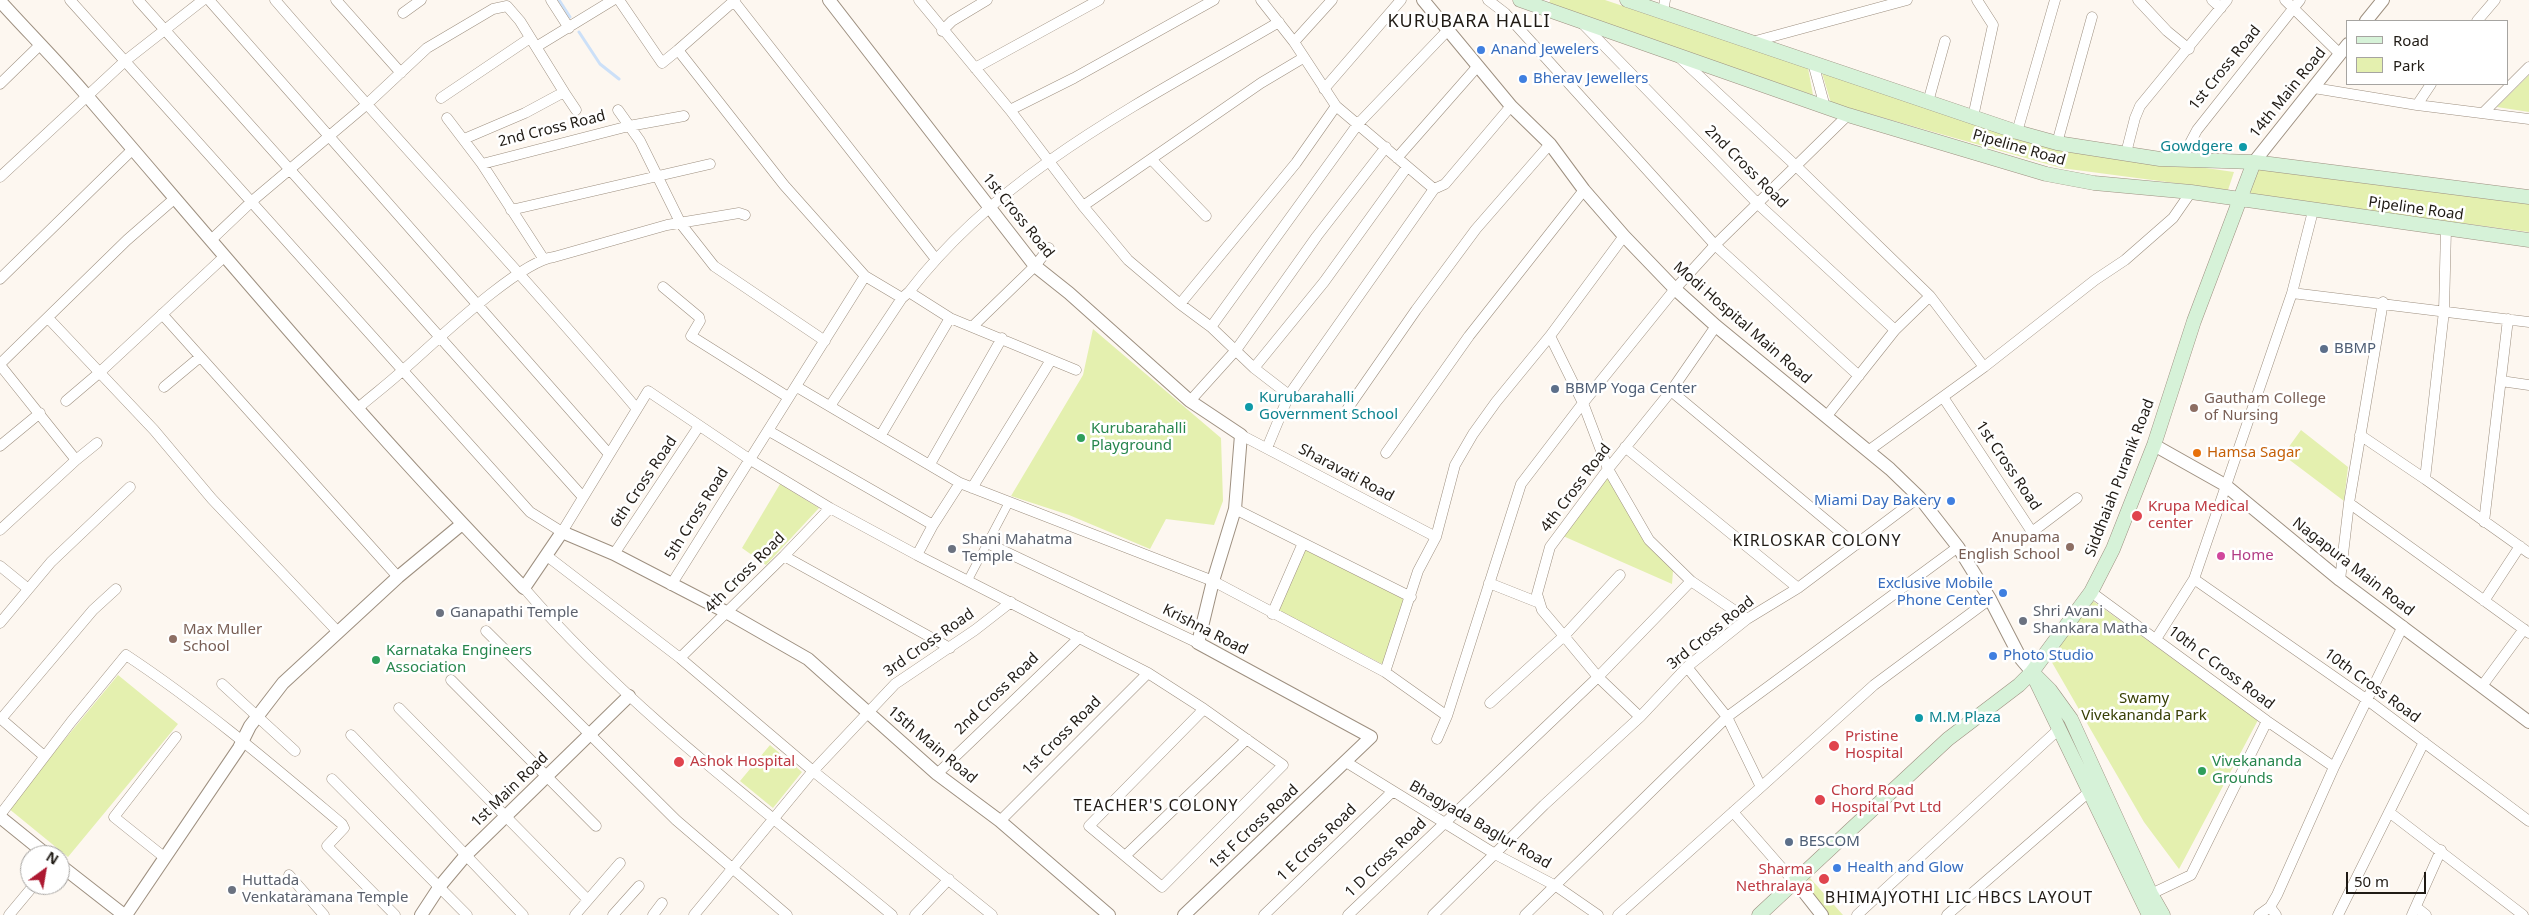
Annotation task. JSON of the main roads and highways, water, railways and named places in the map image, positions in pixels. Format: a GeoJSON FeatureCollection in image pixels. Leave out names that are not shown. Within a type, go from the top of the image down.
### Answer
{"type":"FeatureCollection","features":[{"type":"Feature","properties":{"kind":"main road","name":"Pipeline Road"},"geometry":{"type":"LineString","coordinates":[[1520,0],[1535,2],[1579,20],[1848,115],[2046,174],[2094,183],[2191,192],[2313,211],[2529,240]]}},
{"type":"Feature","properties":{"kind":"main road","name":"Pipeline Road"},"geometry":{"type":"LineString","coordinates":[[1627,0],[1664,6],[1752,42],[2017,132],[2057,143],[2180,160],[2254,162],[2529,196]]}},
{"type":"Feature","properties":{"kind":"main road","name":"Siddhaiah Puranik Road"},"geometry":{"type":"LineString","coordinates":[[1759,915],[1948,740],[2019,685],[2032,672],[2091,592],[2113,549],[2154,444],[2194,321],[2238,199],[2254,162]]}},
{"type":"Feature","properties":{"kind":"main road","name":"Modi Hospital Main Road"},"geometry":{"type":"LineString","coordinates":[[2032,672],[2149,915]]}},
{"type":"Feature","properties":{"kind":"main road","name":"Modi Hospital Main Road"},"geometry":{"type":"LineString","coordinates":[[2032,672],[2050,690],[2072,719],[2163,915]]}},
{"type":"Feature","properties":{"kind":"waterway"},"geometry":{"type":"LineString","coordinates":[[559,0],[570,17]]}},
{"type":"Feature","properties":{"kind":"waterway"},"geometry":{"type":"LineString","coordinates":[[579,32],[600,64],[619,79]]}},
{"type":"Feature","properties":{"kind":"place","name":"Anand Jewelers"},"geometry":{"type":"Point","coordinates":[1481,50]}},
{"type":"Feature","properties":{"kind":"place","name":"Bherav Jewellers"},"geometry":{"type":"Point","coordinates":[1523,79]}},
{"type":"Feature","properties":{"kind":"place","name":"Gowdgere"},"geometry":{"type":"Point","coordinates":[2243,147]}},
{"type":"Feature","properties":{"kind":"place","name":"BBMP"},"geometry":{"type":"Point","coordinates":[2324,349]}},
{"type":"Feature","properties":{"kind":"place","name":"BBMP Yoga Center"},"geometry":{"type":"Point","coordinates":[1555,389]}},
{"type":"Feature","properties":{"kind":"place","name":"Kurubarahalli Government School"},"geometry":{"type":"Point","coordinates":[1249,407]}},
{"type":"Feature","properties":{"kind":"place","name":"Gautham College of Nursing"},"geometry":{"type":"Point","coordinates":[2194,408]}},
{"type":"Feature","properties":{"kind":"place","name":"Kurubarahalli Playground"},"geometry":{"type":"Point","coordinates":[1081,438]}},
{"type":"Feature","properties":{"kind":"place","name":"Hamsa Sagar"},"geometry":{"type":"Point","coordinates":[2197,453]}},
{"type":"Feature","properties":{"kind":"place","name":"Miami Day Bakery"},"geometry":{"type":"Point","coordinates":[1951,501]}},
{"type":"Feature","properties":{"kind":"place","name":"Krupa Medical center"},"geometry":{"type":"Point","coordinates":[2137,516]}},
{"type":"Feature","properties":{"kind":"place","name":"Anupama English School"},"geometry":{"type":"Point","coordinates":[2070,547]}},
{"type":"Feature","properties":{"kind":"place","name":"Shani Mahatma Temple"},"geometry":{"type":"Point","coordinates":[952,549]}},
{"type":"Feature","properties":{"kind":"place","name":"Home"},"geometry":{"type":"Point","coordinates":[2221,556]}},
{"type":"Feature","properties":{"kind":"place","name":"Exclusive Mobile Phone Center"},"geometry":{"type":"Point","coordinates":[2003,593]}},
{"type":"Feature","properties":{"kind":"place","name":"Ganapathi Temple"},"geometry":{"type":"Point","coordinates":[440,613]}},
{"type":"Feature","properties":{"kind":"place","name":"Shri Avani Shankara Matha"},"geometry":{"type":"Point","coordinates":[2023,621]}},
{"type":"Feature","properties":{"kind":"place","name":"Max Muller School"},"geometry":{"type":"Point","coordinates":[173,639]}},
{"type":"Feature","properties":{"kind":"place","name":"Photo Studio"},"geometry":{"type":"Point","coordinates":[1993,656]}},
{"type":"Feature","properties":{"kind":"place","name":"Karnataka Engineers Association"},"geometry":{"type":"Point","coordinates":[376,660]}},
{"type":"Feature","properties":{"kind":"place","name":"M.M Plaza"},"geometry":{"type":"Point","coordinates":[1919,718]}},
{"type":"Feature","properties":{"kind":"place","name":"Pristine Hospital"},"geometry":{"type":"Point","coordinates":[1834,746]}},
{"type":"Feature","properties":{"kind":"place","name":"Ashok Hospital"},"geometry":{"type":"Point","coordinates":[679,762]}},
{"type":"Feature","properties":{"kind":"place","name":"Vivekananda Grounds"},"geometry":{"type":"Point","coordinates":[2202,771]}},
{"type":"Feature","properties":{"kind":"place","name":"Chord Road Hospital Pvt Ltd"},"geometry":{"type":"Point","coordinates":[1820,800]}},
{"type":"Feature","properties":{"kind":"place","name":"BESCOM"},"geometry":{"type":"Point","coordinates":[1789,842]}},
{"type":"Feature","properties":{"kind":"place","name":"Health and Glow"},"geometry":{"type":"Point","coordinates":[1837,868]}},
{"type":"Feature","properties":{"kind":"place","name":"Sharma Nethralaya"},"geometry":{"type":"Point","coordinates":[1824,879]}},
{"type":"Feature","properties":{"kind":"place","name":"Huttada Venkataramana Temple"},"geometry":{"type":"Point","coordinates":[232,890]}},
{"type":"Feature","properties":{"kind":"district","name":"KURUBARA HALLI"},"geometry":{"type":"Point","coordinates":[1469,22]}},
{"type":"Feature","properties":{"kind":"district","name":"KIRLOSKAR COLONY"},"geometry":{"type":"Point","coordinates":[1817,541]}},
{"type":"Feature","properties":{"kind":"district","name":"TEACHER'S COLONY"},"geometry":{"type":"Point","coordinates":[1156,806]}},
{"type":"Feature","properties":{"kind":"district","name":"BHIMAJYOTHI LIC HBCS LAYOUT"},"geometry":{"type":"Point","coordinates":[1959,898]}},
{"type":"Feature","properties":{"kind":"park label","name":"Swamy Vivekananda Park"},"geometry":{"type":"Point","coordinates":[2144,708]}}]}
